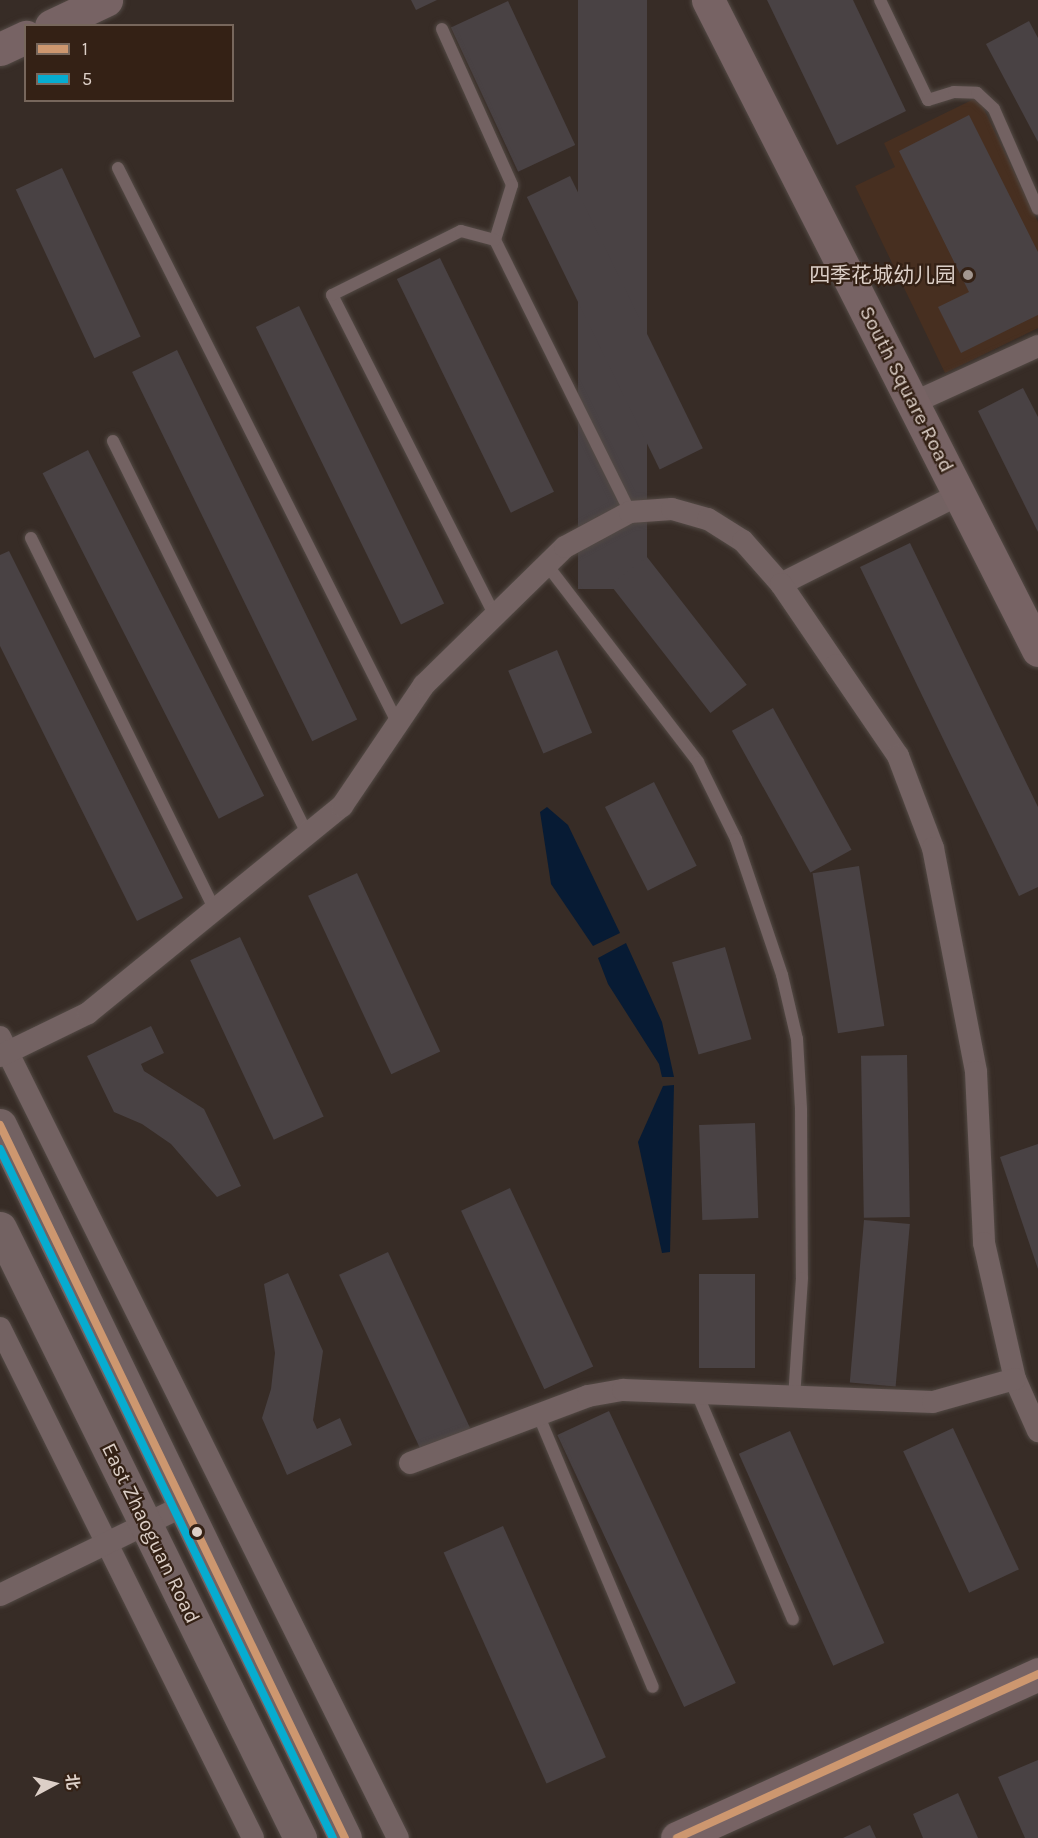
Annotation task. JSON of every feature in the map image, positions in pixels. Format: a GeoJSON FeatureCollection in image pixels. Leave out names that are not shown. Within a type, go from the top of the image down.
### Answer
{"type":"FeatureCollection","features":[{"type":"Feature","properties":{"kind":"main road","name":"East Zhaoguan Road"},"geometry":{"type":"LineString","coordinates":[[0,1125],[187,1504],[345,1838]]}},
{"type":"Feature","properties":{"kind":"main road","name":"East Zhaoguan Road"},"geometry":{"type":"LineString","coordinates":[[0,1228],[300,1838]]}},
{"type":"Feature","properties":{"kind":"street"},"geometry":{"type":"LineString","coordinates":[[55,24],[106,0]]}},
{"type":"Feature","properties":{"kind":"street","name":"South Square Road"},"geometry":{"type":"LineString","coordinates":[[708,0],[915,402],[1038,650]]}},
{"type":"Feature","properties":{"kind":"street"},"geometry":{"type":"LineString","coordinates":[[0,49],[24,38]]}},
{"type":"Feature","properties":{"kind":"street"},"geometry":{"type":"LineString","coordinates":[[915,402],[1038,346]]}},
{"type":"Feature","properties":{"kind":"street"},"geometry":{"type":"LineString","coordinates":[[781,584],[960,494]]}},
{"type":"Feature","properties":{"kind":"street"},"geometry":{"type":"LineString","coordinates":[[398,1838],[2,1048],[88,1013],[342,806],[424,686],[566,547],[630,512],[672,509],[708,519],[743,542],[781,584],[898,756],[933,848],[976,1072],[984,1243],[1015,1379],[1038,1431]]}},
{"type":"Feature","properties":{"kind":"street"},"geometry":{"type":"LineString","coordinates":[[0,1328],[253,1838]]}},
{"type":"Feature","properties":{"kind":"street"},"geometry":{"type":"LineString","coordinates":[[410,1463],[588,1396],[623,1390],[696,1390],[794,1397],[933,1402],[1015,1379]]}},
{"type":"Feature","properties":{"kind":"street"},"geometry":{"type":"LineString","coordinates":[[0,1595],[187,1504]]}},
{"type":"Feature","properties":{"kind":"street"},"geometry":{"type":"LineString","coordinates":[[677,1838],[1038,1674]]}},
{"type":"Feature","properties":{"kind":"lane"},"geometry":{"type":"LineString","coordinates":[[880,0],[928,100],[954,92],[977,93],[994,109],[1038,208]]}},
{"type":"Feature","properties":{"kind":"lane"},"geometry":{"type":"LineString","coordinates":[[442,28],[512,185],[495,240],[630,512]]}},
{"type":"Feature","properties":{"kind":"lane"},"geometry":{"type":"LineString","coordinates":[[118,168],[398,724]]}},
{"type":"Feature","properties":{"kind":"lane"},"geometry":{"type":"LineString","coordinates":[[495,240],[461,231],[332,295],[495,616]]}},
{"type":"Feature","properties":{"kind":"lane"},"geometry":{"type":"LineString","coordinates":[[113,441],[308,835]]}},
{"type":"Feature","properties":{"kind":"lane"},"geometry":{"type":"LineString","coordinates":[[31,538],[214,909]]}},
{"type":"Feature","properties":{"kind":"lane"},"geometry":{"type":"LineString","coordinates":[[547,565],[698,762],[736,839],[783,975],[797,1039],[801,1109],[802,1278],[794,1397]]}},
{"type":"Feature","properties":{"kind":"lane"},"geometry":{"type":"LineString","coordinates":[[696,1390],[793,1619]]}},
{"type":"Feature","properties":{"kind":"lane"},"geometry":{"type":"LineString","coordinates":[[538,1414],[653,1687]]}},
{"type":"Feature","properties":{"kind":"shaded area","name":"四季花城幼儿园"},"geometry":{"type":"Polygon","coordinates":[[[978,97],[1038,222],[1038,328],[945,373],[855,186],[895,167],[884,143],[978,97]]]}},
{"type":"Feature","properties":{"kind":"water"},"geometry":{"type":"Polygon","coordinates":[[[547,807],[568,825],[620,933],[593,946],[551,884],[540,812],[547,807]]]}},
{"type":"Feature","properties":{"kind":"water"},"geometry":{"type":"Polygon","coordinates":[[[626,943],[662,1022],[674,1077],[662,1077],[659,1064],[608,984],[598,958],[626,943]]]}},
{"type":"Feature","properties":{"kind":"water"},"geometry":{"type":"Polygon","coordinates":[[[674,1085],[670,1252],[662,1253],[638,1142],[663,1086],[674,1085]]]}},
{"type":"Feature","properties":{"kind":"building"},"geometry":{"type":"Polygon","coordinates":[[[411,0],[437,0],[416,10],[411,0]]]}},
{"type":"Feature","properties":{"kind":"building"},"geometry":{"type":"Polygon","coordinates":[[[578,0],[647,0],[647,589],[578,589],[578,0]]]}},
{"type":"Feature","properties":{"kind":"building"},"geometry":{"type":"Polygon","coordinates":[[[767,0],[853,0],[906,111],[837,145],[767,0]]]}},
{"type":"Feature","properties":{"kind":"building"},"geometry":{"type":"Polygon","coordinates":[[[508,1],[575,145],[518,172],[451,28],[508,1]]]}},
{"type":"Feature","properties":{"kind":"building"},"geometry":{"type":"Polygon","coordinates":[[[1029,21],[1038,38],[1038,142],[986,44],[1029,21]]]}},
{"type":"Feature","properties":{"kind":"building"},"geometry":{"type":"Polygon","coordinates":[[[969,115],[1038,252],[1038,315],[961,353],[938,307],[969,292],[899,151],[969,115]]]}},
{"type":"Feature","properties":{"kind":"building"},"geometry":{"type":"Polygon","coordinates":[[[62,168],[141,337],[94,358],[16,190],[62,168]]]}},
{"type":"Feature","properties":{"kind":"building"},"geometry":{"type":"Polygon","coordinates":[[[570,176],[703,448],[660,469],[527,197],[570,176]]]}},
{"type":"Feature","properties":{"kind":"building"},"geometry":{"type":"Polygon","coordinates":[[[440,258],[554,492],[511,513],[397,279],[440,258]]]}},
{"type":"Feature","properties":{"kind":"building"},"geometry":{"type":"Polygon","coordinates":[[[299,306],[444,604],[401,625],[256,327],[299,306]]]}},
{"type":"Feature","properties":{"kind":"building"},"geometry":{"type":"Polygon","coordinates":[[[177,350],[357,719],[312,741],[132,372],[177,350]]]}},
{"type":"Feature","properties":{"kind":"building"},"geometry":{"type":"Polygon","coordinates":[[[1023,388],[1038,417],[1038,532],[978,411],[1023,388]]]}},
{"type":"Feature","properties":{"kind":"building"},"geometry":{"type":"Polygon","coordinates":[[[88,450],[264,796],[219,819],[43,473],[88,450]]]}},
{"type":"Feature","properties":{"kind":"building"},"geometry":{"type":"Polygon","coordinates":[[[910,543],[1038,807],[1038,887],[1019,896],[860,567],[910,543]]]}},
{"type":"Feature","properties":{"kind":"building"},"geometry":{"type":"Polygon","coordinates":[[[9,551],[183,898],[137,921],[0,646],[0,555],[9,551]]]}},
{"type":"Feature","properties":{"kind":"building"},"geometry":{"type":"Polygon","coordinates":[[[647,557],[747,685],[710,713],[611,585],[647,557]]]}},
{"type":"Feature","properties":{"kind":"building"},"geometry":{"type":"Polygon","coordinates":[[[557,650],[592,733],[543,754],[508,671],[557,650]]]}},
{"type":"Feature","properties":{"kind":"building"},"geometry":{"type":"Polygon","coordinates":[[[773,708],[852,850],[810,872],[732,731],[773,708]]]}},
{"type":"Feature","properties":{"kind":"building"},"geometry":{"type":"Polygon","coordinates":[[[654,782],[697,866],[648,891],[605,807],[654,782]]]}},
{"type":"Feature","properties":{"kind":"building"},"geometry":{"type":"Polygon","coordinates":[[[859,866],[884,1026],[838,1033],[813,873],[859,866]]]}},
{"type":"Feature","properties":{"kind":"building"},"geometry":{"type":"Polygon","coordinates":[[[357,873],[440,1052],[391,1074],[308,896],[357,873]]]}},
{"type":"Feature","properties":{"kind":"building"},"geometry":{"type":"Polygon","coordinates":[[[240,937],[324,1116],[274,1140],[190,960],[240,937]]]}},
{"type":"Feature","properties":{"kind":"building"},"geometry":{"type":"Polygon","coordinates":[[[725,947],[751,1039],[699,1054],[672,962],[725,947]]]}},
{"type":"Feature","properties":{"kind":"building"},"geometry":{"type":"Polygon","coordinates":[[[151,1026],[164,1053],[141,1064],[144,1071],[204,1109],[241,1186],[217,1197],[171,1144],[142,1124],[114,1112],[87,1056],[151,1026]]]}},
{"type":"Feature","properties":{"kind":"building"},"geometry":{"type":"Polygon","coordinates":[[[907,1055],[910,1217],[864,1218],[861,1056],[907,1055]]]}},
{"type":"Feature","properties":{"kind":"building"},"geometry":{"type":"Polygon","coordinates":[[[755,1123],[758,1218],[702,1220],[699,1125],[755,1123]]]}},
{"type":"Feature","properties":{"kind":"building"},"geometry":{"type":"Polygon","coordinates":[[[1038,1144],[1038,1269],[1000,1157],[1038,1144]]]}},
{"type":"Feature","properties":{"kind":"building"},"geometry":{"type":"Polygon","coordinates":[[[510,1188],[593,1367],[544,1389],[461,1211],[510,1188]]]}},
{"type":"Feature","properties":{"kind":"building"},"geometry":{"type":"Polygon","coordinates":[[[864,1220],[910,1224],[896,1386],[850,1382],[864,1220]]]}},
{"type":"Feature","properties":{"kind":"building"},"geometry":{"type":"Polygon","coordinates":[[[388,1252],[471,1431],[422,1453],[339,1275],[388,1252]]]}},
{"type":"Feature","properties":{"kind":"building"},"geometry":{"type":"Polygon","coordinates":[[[288,1273],[323,1351],[313,1420],[317,1429],[340,1418],[352,1445],[287,1475],[262,1418],[271,1389],[275,1353],[264,1284],[288,1273]]]}},
{"type":"Feature","properties":{"kind":"building"},"geometry":{"type":"Polygon","coordinates":[[[699,1274],[755,1274],[755,1368],[699,1368],[699,1274]]]}},
{"type":"Feature","properties":{"kind":"building"},"geometry":{"type":"Polygon","coordinates":[[[609,1411],[736,1683],[684,1707],[557,1435],[609,1411]]]}},
{"type":"Feature","properties":{"kind":"building"},"geometry":{"type":"Polygon","coordinates":[[[953,1428],[1019,1569],[969,1593],[903,1451],[953,1428]]]}},
{"type":"Feature","properties":{"kind":"building"},"geometry":{"type":"Polygon","coordinates":[[[790,1431],[884,1643],[833,1666],[739,1454],[790,1431]]]}},
{"type":"Feature","properties":{"kind":"building"},"geometry":{"type":"Polygon","coordinates":[[[503,1526],[606,1757],[547,1784],[444,1552],[503,1526]]]}},
{"type":"Feature","properties":{"kind":"building"},"geometry":{"type":"Polygon","coordinates":[[[1038,1760],[1038,1838],[1025,1838],[998,1777],[1038,1760]]]}},
{"type":"Feature","properties":{"kind":"building"},"geometry":{"type":"Polygon","coordinates":[[[958,1793],[978,1838],[923,1838],[913,1814],[958,1793]]]}},
{"type":"Feature","properties":{"kind":"building"},"geometry":{"type":"Polygon","coordinates":[[[870,1825],[876,1838],[843,1838],[870,1825]]]}},
{"type":"Feature","properties":{"kind":"transit line","name":"1"},"geometry":{"type":"LineString","coordinates":[[0,1125],[345,1838]]}},
{"type":"Feature","properties":{"kind":"transit line","name":"5"},"geometry":{"type":"LineString","coordinates":[[0,1149],[333,1838]]}},
{"type":"Feature","properties":{"kind":"transit line","name":"1"},"geometry":{"type":"LineString","coordinates":[[677,1838],[1038,1674]]}},
{"type":"Feature","properties":{"kind":"place","name":"四季花城幼儿园"},"geometry":{"type":"Point","coordinates":[968,275]}}]}
